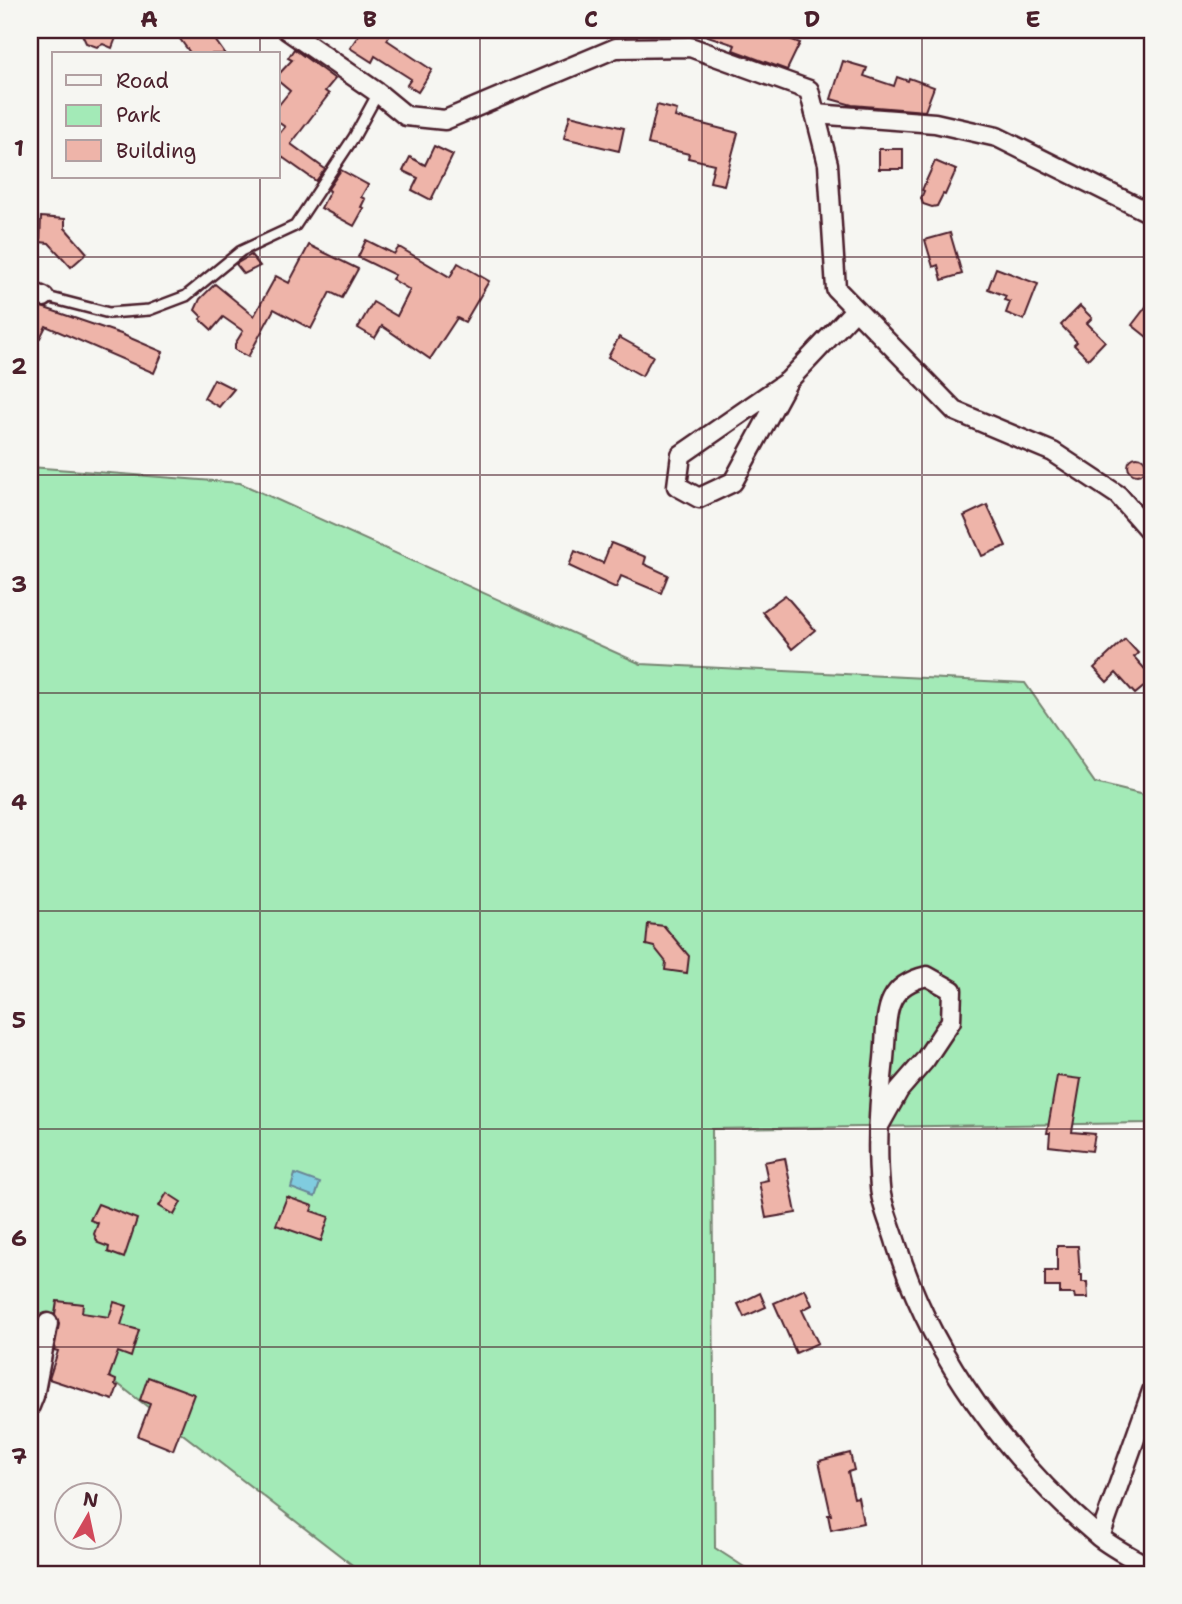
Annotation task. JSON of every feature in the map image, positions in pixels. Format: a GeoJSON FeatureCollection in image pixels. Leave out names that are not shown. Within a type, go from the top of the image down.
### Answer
{"type":"FeatureCollection","features":[{"type":"Feature","properties":{"kind":"street"},"geometry":{"type":"LineString","coordinates":[[287,30],[379,93],[406,116],[445,120],[616,48],[690,47],[809,90],[828,164],[836,289],[956,411],[1053,452],[1118,495],[1152,534]]}},
{"type":"Feature","properties":{"kind":"street"},"geometry":{"type":"LineString","coordinates":[[815,114],[935,123],[997,137],[1152,214]]}},
{"type":"Feature","properties":{"kind":"street"},"geometry":{"type":"LineString","coordinates":[[788,380],[733,482],[699,498],[677,486],[681,455],[788,380],[855,310]]}},
{"type":"Feature","properties":{"kind":"street"},"geometry":{"type":"LineString","coordinates":[[880,1124],[900,1090],[925,1060],[951,1021],[952,990],[927,975],[909,980],[890,998],[880,1090],[880,1124],[880,1189],[908,1282],[951,1366],[1017,1457],[1100,1537],[1152,1569]]}},
{"type":"Feature","properties":{"kind":"street"},"geometry":{"type":"LineString","coordinates":[[30,1406],[48,1323]]}},
{"type":"Feature","properties":{"kind":"street"},"geometry":{"type":"LineString","coordinates":[[1100,1537],[1152,1391]]}},
{"type":"Feature","properties":{"kind":"lane"},"geometry":{"type":"LineString","coordinates":[[34,292],[109,313],[149,310],[186,296],[241,251],[295,226],[354,137],[379,93]]}},
{"type":"Feature","properties":{"kind":"green space"},"geometry":{"type":"Polygon","coordinates":[[[30,467],[240,483],[641,664],[1025,683],[1095,783],[1152,797],[1152,1123],[712,1129],[715,1548],[755,1574],[364,1574],[30,1316],[30,467]]]}},
{"type":"Feature","properties":{"kind":"water"},"geometry":{"type":"Polygon","coordinates":[[[295,1174],[320,1183],[315,1197],[291,1188],[295,1174]]]}},
{"type":"Feature","properties":{"kind":"building"},"geometry":{"type":"Polygon","coordinates":[[[80,30],[119,30],[112,48],[103,44],[97,47],[86,43],[80,30]]]}},
{"type":"Feature","properties":{"kind":"building"},"geometry":{"type":"Polygon","coordinates":[[[194,30],[208,30],[224,52],[190,52],[180,39],[194,30]]]}},
{"type":"Feature","properties":{"kind":"building"},"geometry":{"type":"Polygon","coordinates":[[[362,30],[393,30],[387,40],[432,70],[418,92],[407,85],[411,79],[375,56],[372,62],[350,48],[362,30]]]}},
{"type":"Feature","properties":{"kind":"building"},"geometry":{"type":"Polygon","coordinates":[[[696,30],[786,30],[782,36],[800,43],[787,70],[733,50],[735,45],[696,30]]]}},
{"type":"Feature","properties":{"kind":"building"},"geometry":{"type":"Polygon","coordinates":[[[294,49],[335,79],[325,91],[329,94],[291,144],[325,169],[316,181],[282,157],[280,159],[280,133],[285,127],[280,123],[280,104],[290,91],[280,83],[280,73],[292,60],[288,58],[294,49]]]}},
{"type":"Feature","properties":{"kind":"building"},"geometry":{"type":"Polygon","coordinates":[[[843,61],[867,68],[864,76],[894,86],[897,77],[908,81],[909,78],[934,87],[925,111],[852,105],[831,99],[843,61]]]}},
{"type":"Feature","properties":{"kind":"building"},"geometry":{"type":"Polygon","coordinates":[[[657,105],[677,110],[675,117],[738,133],[724,185],[710,182],[714,164],[688,158],[689,154],[648,144],[657,105]]]}},
{"type":"Feature","properties":{"kind":"building"},"geometry":{"type":"Polygon","coordinates":[[[570,115],[624,128],[619,151],[564,138],[570,115]]]}},
{"type":"Feature","properties":{"kind":"building"},"geometry":{"type":"Polygon","coordinates":[[[434,146],[453,155],[431,200],[412,190],[418,178],[403,171],[410,157],[425,165],[434,146]]]}},
{"type":"Feature","properties":{"kind":"building"},"geometry":{"type":"Polygon","coordinates":[[[879,149],[903,149],[903,169],[879,169],[879,149]]]}},
{"type":"Feature","properties":{"kind":"building"},"geometry":{"type":"Polygon","coordinates":[[[935,161],[956,170],[945,195],[943,194],[937,206],[932,207],[923,204],[921,198],[935,161]]]}},
{"type":"Feature","properties":{"kind":"building"},"geometry":{"type":"Polygon","coordinates":[[[341,170],[368,185],[361,197],[365,199],[361,207],[364,208],[354,226],[321,208],[330,191],[328,189],[341,170]]]}},
{"type":"Feature","properties":{"kind":"building"},"geometry":{"type":"Polygon","coordinates":[[[41,217],[65,219],[65,228],[87,253],[71,267],[49,243],[40,242],[41,217]]]}},
{"type":"Feature","properties":{"kind":"building"},"geometry":{"type":"Polygon","coordinates":[[[950,233],[962,274],[942,280],[938,265],[933,267],[925,240],[950,233]]]}},
{"type":"Feature","properties":{"kind":"building"},"geometry":{"type":"Polygon","coordinates":[[[366,240],[394,254],[399,247],[450,277],[458,263],[489,281],[465,322],[457,318],[430,359],[382,326],[375,338],[358,328],[373,302],[397,316],[410,290],[392,279],[395,275],[358,257],[366,240]]]}},
{"type":"Feature","properties":{"kind":"building"},"geometry":{"type":"Polygon","coordinates":[[[309,245],[358,269],[342,298],[330,292],[311,329],[274,309],[248,357],[235,350],[235,344],[243,331],[223,317],[212,330],[200,319],[202,317],[195,310],[200,299],[215,284],[254,316],[276,276],[289,283],[309,245]]]}},
{"type":"Feature","properties":{"kind":"building"},"geometry":{"type":"Polygon","coordinates":[[[251,255],[260,266],[244,274],[236,264],[251,255]]]}},
{"type":"Feature","properties":{"kind":"building"},"geometry":{"type":"Polygon","coordinates":[[[996,268],[1038,284],[1024,320],[1006,313],[1010,302],[1004,300],[1006,296],[988,289],[996,268]]]}},
{"type":"Feature","properties":{"kind":"building"},"geometry":{"type":"Polygon","coordinates":[[[1152,299],[1152,341],[1132,325],[1152,299]]]}},
{"type":"Feature","properties":{"kind":"building"},"geometry":{"type":"Polygon","coordinates":[[[30,303],[121,334],[163,352],[154,373],[46,326],[40,338],[30,333],[30,303]]]}},
{"type":"Feature","properties":{"kind":"building"},"geometry":{"type":"Polygon","coordinates":[[[1080,306],[1092,318],[1087,323],[1105,341],[1088,359],[1074,345],[1077,342],[1061,325],[1080,306]]]}},
{"type":"Feature","properties":{"kind":"building"},"geometry":{"type":"Polygon","coordinates":[[[619,337],[653,356],[642,376],[608,357],[619,337]]]}},
{"type":"Feature","properties":{"kind":"building"},"geometry":{"type":"Polygon","coordinates":[[[214,379],[234,389],[219,407],[204,398],[214,379]]]}},
{"type":"Feature","properties":{"kind":"building"},"geometry":{"type":"Polygon","coordinates":[[[1137,457],[1143,460],[1146,466],[1143,472],[1137,475],[1131,472],[1128,466],[1131,460],[1137,457]]]}},
{"type":"Feature","properties":{"kind":"building"},"geometry":{"type":"Polygon","coordinates":[[[987,505],[1006,546],[982,556],[964,516],[987,505]]]}},
{"type":"Feature","properties":{"kind":"building"},"geometry":{"type":"Polygon","coordinates":[[[611,543],[646,557],[644,564],[668,575],[661,593],[621,576],[616,588],[569,566],[575,551],[603,563],[611,543]]]}},
{"type":"Feature","properties":{"kind":"building"},"geometry":{"type":"Polygon","coordinates":[[[785,595],[815,630],[792,649],[762,612],[785,595]]]}},
{"type":"Feature","properties":{"kind":"building"},"geometry":{"type":"Polygon","coordinates":[[[1125,639],[1138,653],[1134,657],[1152,677],[1152,680],[1135,694],[1116,673],[1107,682],[1094,668],[1125,639]]]}},
{"type":"Feature","properties":{"kind":"building"},"geometry":{"type":"Polygon","coordinates":[[[648,924],[664,926],[689,956],[687,973],[665,970],[666,962],[654,947],[646,945],[648,924]]]}},
{"type":"Feature","properties":{"kind":"building"},"geometry":{"type":"Polygon","coordinates":[[[1057,1076],[1081,1079],[1072,1132],[1095,1134],[1092,1151],[1049,1146],[1050,1133],[1047,1133],[1057,1076]]]}},
{"type":"Feature","properties":{"kind":"building"},"geometry":{"type":"Polygon","coordinates":[[[785,1158],[796,1213],[766,1218],[759,1182],[768,1180],[764,1162],[785,1158]]]}},
{"type":"Feature","properties":{"kind":"building"},"geometry":{"type":"Polygon","coordinates":[[[167,1193],[181,1202],[174,1215],[159,1206],[167,1193]]]}},
{"type":"Feature","properties":{"kind":"building"},"geometry":{"type":"Polygon","coordinates":[[[287,1197],[313,1206],[311,1211],[329,1217],[321,1241],[276,1225],[287,1197]]]}},
{"type":"Feature","properties":{"kind":"building"},"geometry":{"type":"Polygon","coordinates":[[[98,1204],[137,1219],[124,1258],[108,1252],[109,1247],[98,1243],[94,1234],[98,1223],[90,1220],[98,1204]]]}},
{"type":"Feature","properties":{"kind":"building"},"geometry":{"type":"Polygon","coordinates":[[[1057,1246],[1078,1246],[1080,1275],[1082,1282],[1087,1282],[1088,1298],[1060,1294],[1060,1287],[1045,1287],[1045,1271],[1057,1271],[1057,1246]]]}},
{"type":"Feature","properties":{"kind":"building"},"geometry":{"type":"Polygon","coordinates":[[[805,1289],[812,1305],[802,1310],[818,1343],[796,1353],[774,1303],[805,1289]]]}},
{"type":"Feature","properties":{"kind":"building"},"geometry":{"type":"Polygon","coordinates":[[[760,1293],[766,1307],[744,1317],[738,1304],[760,1293]]]}},
{"type":"Feature","properties":{"kind":"building"},"geometry":{"type":"Polygon","coordinates":[[[57,1301],[83,1304],[82,1313],[109,1317],[114,1302],[127,1306],[121,1325],[139,1330],[131,1357],[118,1352],[109,1377],[116,1380],[115,1385],[118,1386],[113,1400],[49,1379],[58,1351],[54,1350],[59,1324],[55,1314],[57,1301]]]}},
{"type":"Feature","properties":{"kind":"building"},"geometry":{"type":"Polygon","coordinates":[[[148,1377],[194,1394],[173,1450],[138,1436],[150,1404],[140,1400],[148,1377]]]}},
{"type":"Feature","properties":{"kind":"building"},"geometry":{"type":"Polygon","coordinates":[[[850,1453],[854,1470],[848,1472],[854,1498],[858,1497],[863,1523],[831,1530],[828,1515],[831,1515],[819,1461],[850,1453]]]}}]}
